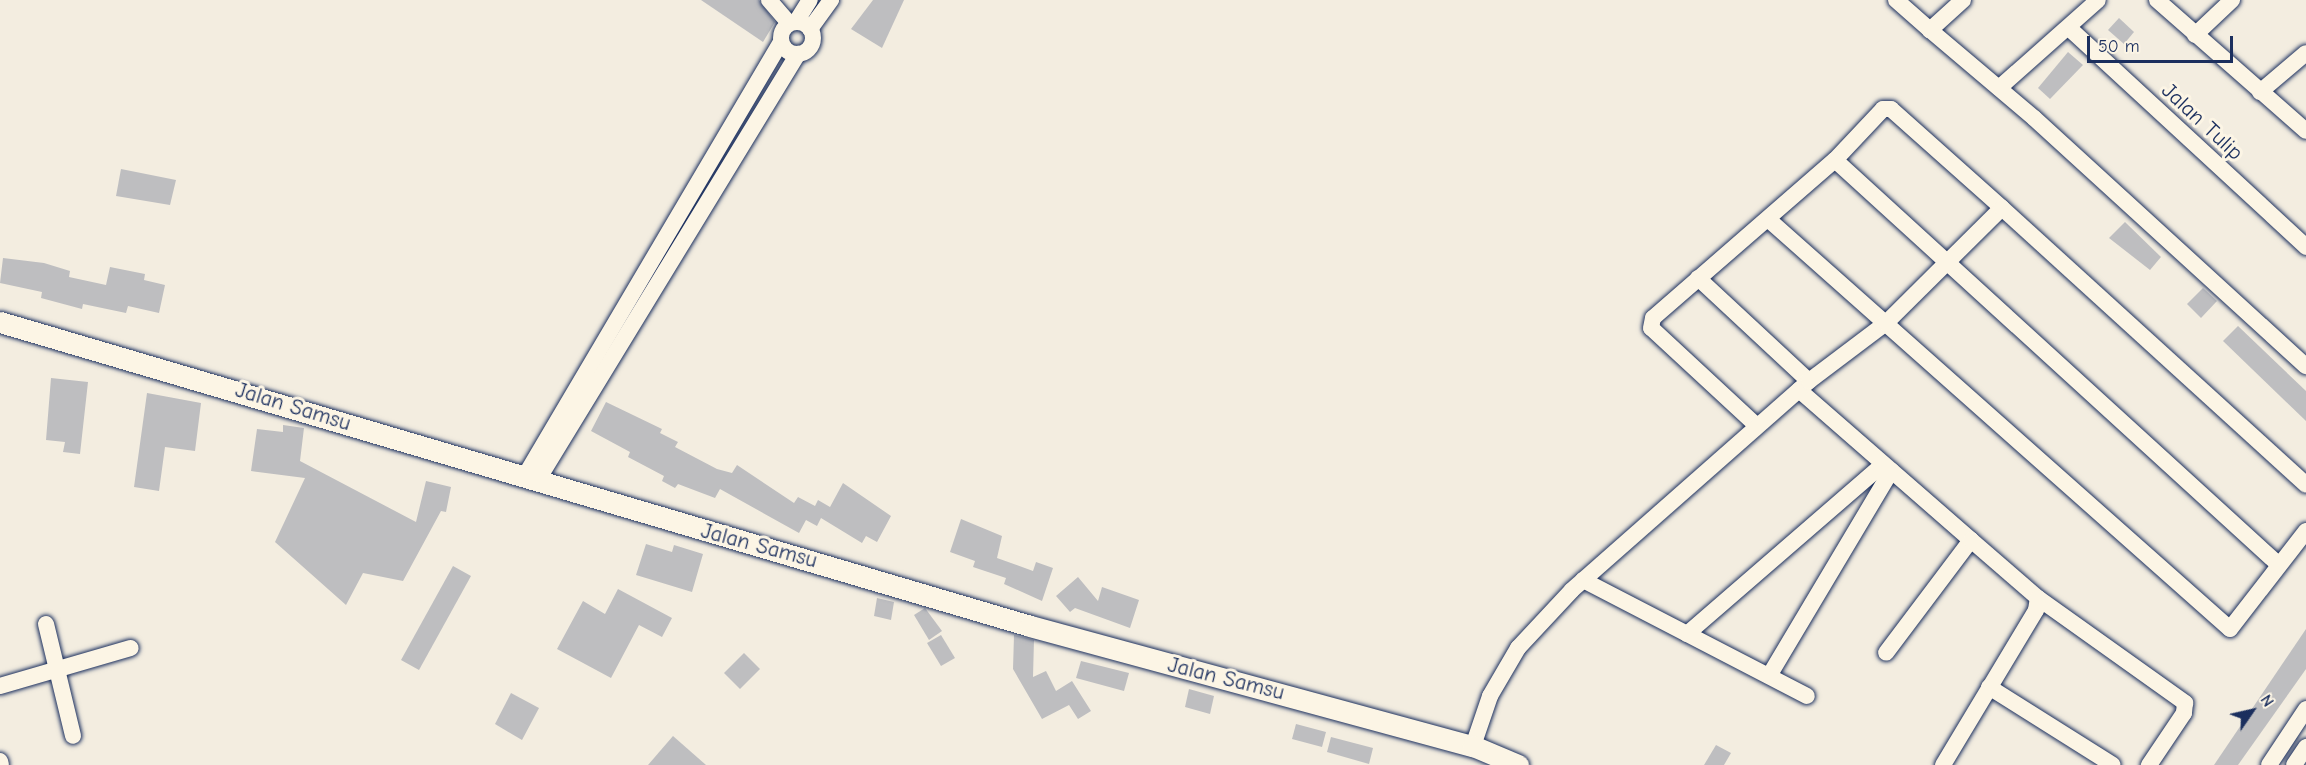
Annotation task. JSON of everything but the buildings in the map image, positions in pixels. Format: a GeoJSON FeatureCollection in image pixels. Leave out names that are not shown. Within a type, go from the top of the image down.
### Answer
{"type":"FeatureCollection","features":[{"type":"Feature","properties":{"kind":"street"},"geometry":{"type":"LineString","coordinates":[[532,476],[798,54],[810,47],[798,25],[769,0]]}},
{"type":"Feature","properties":{"kind":"street"},"geometry":{"type":"LineString","coordinates":[[798,25],[810,0]]}},
{"type":"Feature","properties":{"kind":"street"},"geometry":{"type":"LineString","coordinates":[[532,476],[672,222],[781,42],[798,25],[831,0]]}},
{"type":"Feature","properties":{"kind":"street"},"geometry":{"type":"LineString","coordinates":[[1930,30],[1962,0]]}},
{"type":"Feature","properties":{"kind":"street"},"geometry":{"type":"LineString","coordinates":[[1999,88],[2098,0]]}},
{"type":"Feature","properties":{"kind":"street"},"geometry":{"type":"LineString","coordinates":[[2157,0],[2306,131]]}},
{"type":"Feature","properties":{"kind":"street"},"geometry":{"type":"LineString","coordinates":[[2195,35],[2232,0]]}},
{"type":"Feature","properties":{"kind":"street"},"geometry":{"type":"LineString","coordinates":[[1898,1],[1999,88],[2306,366]]}},
{"type":"Feature","properties":{"kind":"street","name":"Jalan Tulip"},"geometry":{"type":"LineString","coordinates":[[2069,28],[2306,248]]}},
{"type":"Feature","properties":{"kind":"street"},"geometry":{"type":"LineString","coordinates":[[781,42],[787,51],[798,54]]}},
{"type":"Feature","properties":{"kind":"street"},"geometry":{"type":"LineString","coordinates":[[2260,92],[2306,53]]}},
{"type":"Feature","properties":{"kind":"street"},"geometry":{"type":"LineString","coordinates":[[1757,426],[1651,328],[1653,318],[1769,220],[1835,160],[1883,109],[1891,109],[2306,485]]}},
{"type":"Feature","properties":{"kind":"street"},"geometry":{"type":"LineString","coordinates":[[1835,160],[2278,566]]}},
{"type":"Feature","properties":{"kind":"street"},"geometry":{"type":"LineString","coordinates":[[1473,746],[1490,696],[1518,648],[1583,580],[1804,386],[1886,323],[2002,208]]}},
{"type":"Feature","properties":{"kind":"street"},"geometry":{"type":"LineString","coordinates":[[1769,220],[2230,629],[2306,531]]}},
{"type":"Feature","properties":{"kind":"street"},"geometry":{"type":"LineString","coordinates":[[672,222],[688,231]]}},
{"type":"Feature","properties":{"kind":"street"},"geometry":{"type":"LineString","coordinates":[[1698,278],[1887,467],[2038,598],[2185,703],[2184,713],[2148,765]]}},
{"type":"Feature","properties":{"kind":"street","name":"Jalan Samsu"},"geometry":{"type":"LineString","coordinates":[[0,322],[532,476],[1030,626],[1473,746],[1518,765]]}},
{"type":"Feature","properties":{"kind":"street"},"geometry":{"type":"LineString","coordinates":[[1687,634],[1887,467]]}},
{"type":"Feature","properties":{"kind":"street"},"geometry":{"type":"LineString","coordinates":[[1769,676],[1887,467]]}},
{"type":"Feature","properties":{"kind":"street"},"geometry":{"type":"LineString","coordinates":[[1886,653],[1971,540]]}},
{"type":"Feature","properties":{"kind":"street"},"geometry":{"type":"LineString","coordinates":[[1583,580],[1808,696]]}},
{"type":"Feature","properties":{"kind":"street"},"geometry":{"type":"LineString","coordinates":[[1943,765],[2036,610],[2038,598]]}},
{"type":"Feature","properties":{"kind":"street"},"geometry":{"type":"LineString","coordinates":[[46,624],[73,736]]}},
{"type":"Feature","properties":{"kind":"street"},"geometry":{"type":"LineString","coordinates":[[0,686],[131,648]]}},
{"type":"Feature","properties":{"kind":"street"},"geometry":{"type":"LineString","coordinates":[[1989,687],[2113,765]]}},
{"type":"Feature","properties":{"kind":"street"},"geometry":{"type":"LineString","coordinates":[[2269,765],[2306,709]]}},
{"type":"Feature","properties":{"kind":"street"},"geometry":{"type":"LineString","coordinates":[[2294,765],[2306,747]]}}]}
